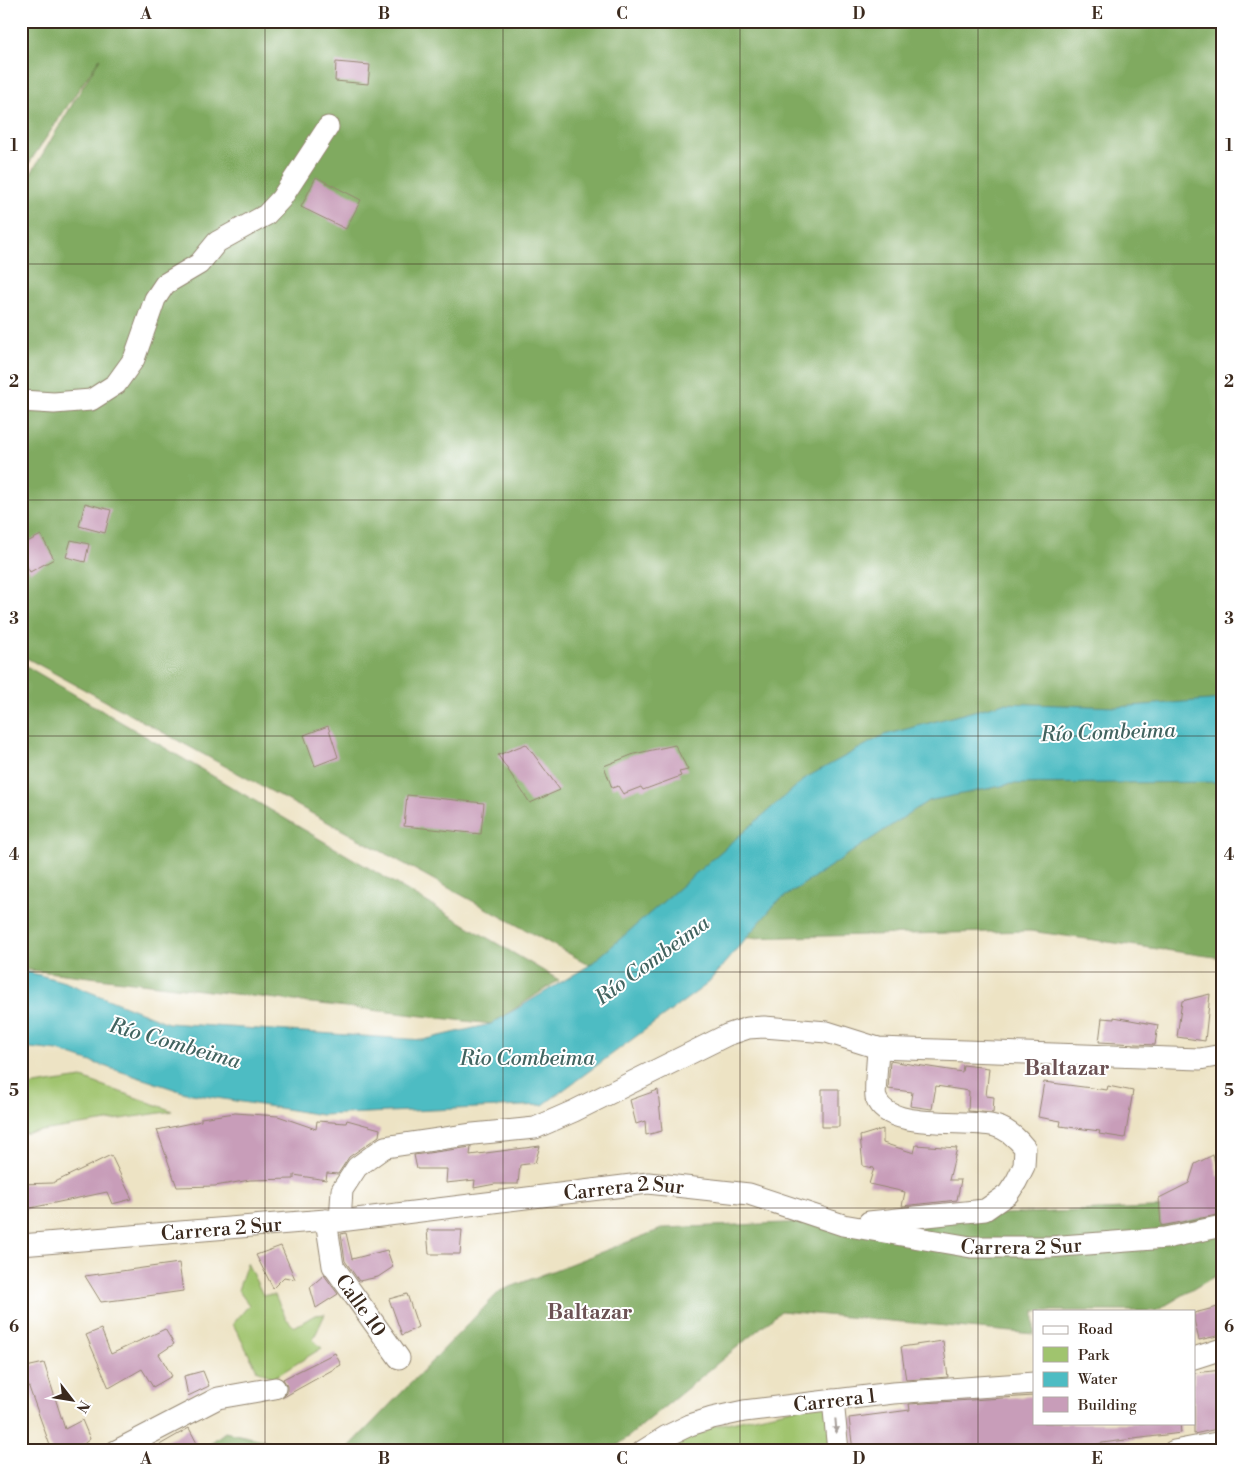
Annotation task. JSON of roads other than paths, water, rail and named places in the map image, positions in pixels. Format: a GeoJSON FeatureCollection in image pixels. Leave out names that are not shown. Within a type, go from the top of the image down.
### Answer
{"type":"FeatureCollection","features":[{"type":"Feature","properties":{"kind":"street"},"geometry":{"type":"LineString","coordinates":[[21,401],[54,403],[92,400],[116,384],[134,359],[156,299],[165,284],[199,264],[217,242],[266,215],[281,199],[328,128]]}},
{"type":"Feature","properties":{"kind":"street","name":"Calle 10"},"geometry":{"type":"LineString","coordinates":[[400,1358],[333,1266],[333,1221],[342,1190],[357,1167],[385,1147],[473,1134],[535,1128],[726,1035],[748,1028],[764,1026],[827,1032],[878,1048],[1200,1059],[1222,1055]]}},
{"type":"Feature","properties":{"kind":"street"},"geometry":{"type":"LineString","coordinates":[[843,1224],[985,1210],[1008,1194],[1024,1166],[1025,1148],[1013,1134],[995,1126],[905,1120],[886,1112],[876,1098],[878,1048]]}},
{"type":"Feature","properties":{"kind":"street","name":"Carrera 2 Sur"},"geometry":{"type":"LineString","coordinates":[[21,1245],[333,1221],[648,1183],[749,1194],[843,1224],[971,1247],[1039,1247],[1166,1238],[1222,1226]]}},
{"type":"Feature","properties":{"kind":"street"},"geometry":{"type":"LineString","coordinates":[[1196,1357],[1222,1350]]}},
{"type":"Feature","properties":{"kind":"street","name":"Carrera 1"},"geometry":{"type":"LineString","coordinates":[[643,1451],[683,1429],[712,1418],[744,1411],[893,1393],[1033,1382]]}},
{"type":"Feature","properties":{"kind":"street"},"geometry":{"type":"LineString","coordinates":[[116,1451],[218,1398],[275,1388]]}},
{"type":"Feature","properties":{"kind":"street"},"geometry":{"type":"LineString","coordinates":[[834,1400],[838,1451]]}},
{"type":"Feature","properties":{"kind":"street"},"geometry":{"type":"LineString","coordinates":[[1174,1451],[1222,1442]]}},
{"type":"Feature","properties":{"kind":"water","name":"Rio Combeima"},"geometry":{"type":"Polygon","coordinates":[[[1222,699],[1222,782],[1011,784],[928,801],[777,902],[706,985],[543,1105],[322,1115],[186,1093],[58,1051],[21,1047],[21,970],[65,982],[168,1023],[423,1040],[491,1024],[590,965],[807,777],[884,735],[1004,703],[1117,707],[1222,699]]]}},
{"type":"Feature","properties":{"kind":"district","name":"Baltazar"},"geometry":{"type":"Point","coordinates":[1067,1068]}},
{"type":"Feature","properties":{"kind":"district","name":"Baltazar"},"geometry":{"type":"Point","coordinates":[590,1312]}},
{"type":"Feature","properties":{"kind":"water label","name":"Río Combeima"},"geometry":{"type":"Point","coordinates":[1108,732]}},
{"type":"Feature","properties":{"kind":"water label","name":"Río Combeima"},"geometry":{"type":"Point","coordinates":[652,960]}},
{"type":"Feature","properties":{"kind":"water label","name":"Río Combeima"},"geometry":{"type":"Point","coordinates":[175,1043]}}]}
